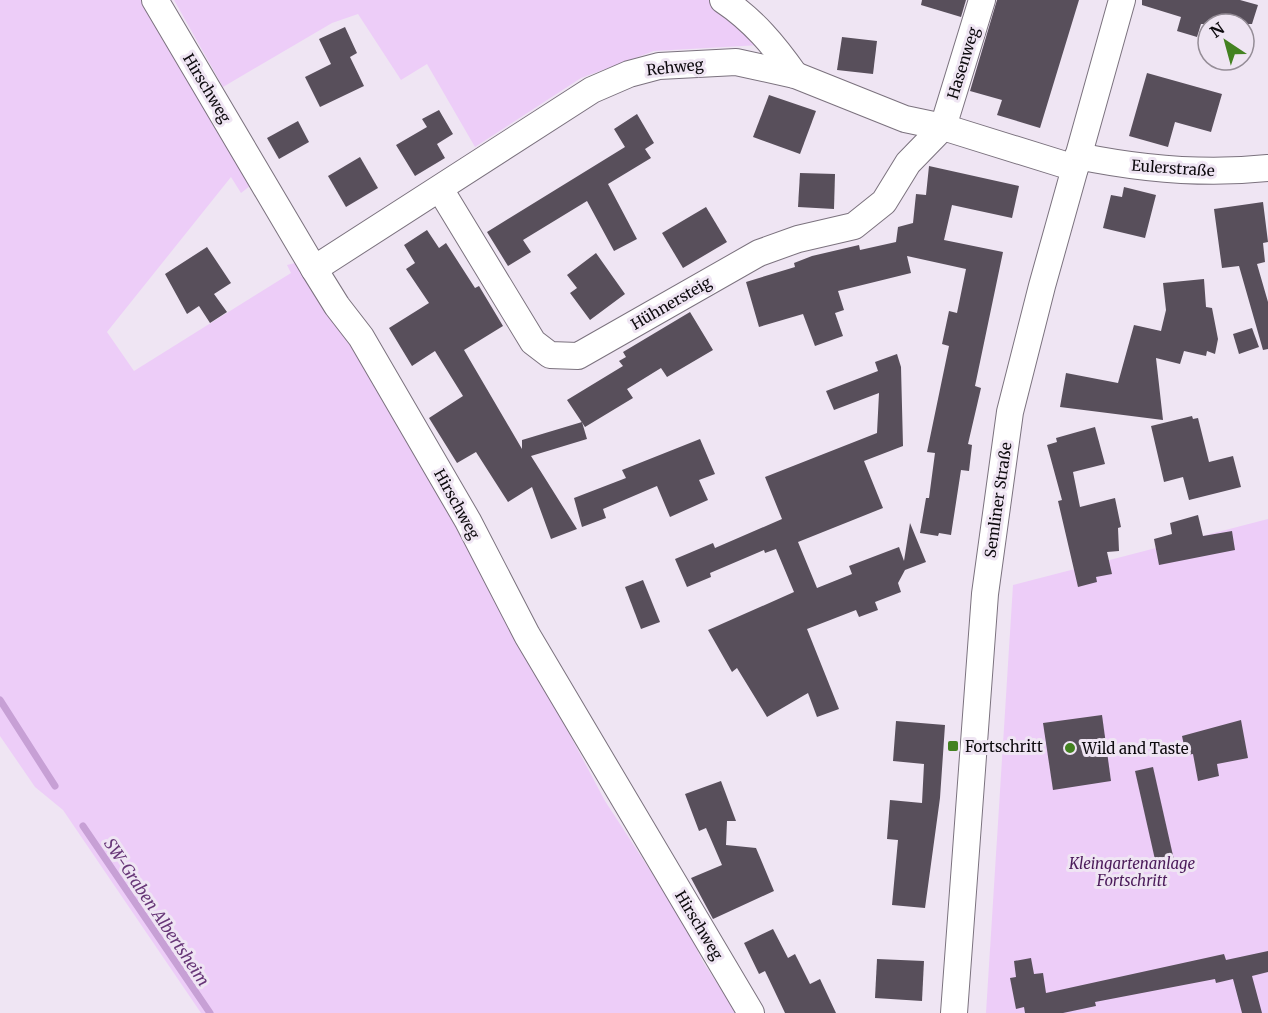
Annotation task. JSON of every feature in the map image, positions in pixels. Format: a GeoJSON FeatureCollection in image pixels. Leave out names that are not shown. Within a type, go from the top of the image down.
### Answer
{"type":"FeatureCollection","features":[{"type":"Feature","properties":{"kind":"street","name":"Hirschweg"},"geometry":{"type":"LineString","coordinates":[[155,0],[314,269],[337,306],[362,337],[468,521],[527,635],[751,1013]]}},
{"type":"Feature","properties":{"kind":"street"},"geometry":{"type":"LineString","coordinates":[[723,0],[739,10],[771,40],[795,75]]}},
{"type":"Feature","properties":{"kind":"street","name":"Hasenweg"},"geometry":{"type":"LineString","coordinates":[[943,127],[982,0]]}},
{"type":"Feature","properties":{"kind":"street","name":"Semliner Straße"},"geometry":{"type":"LineString","coordinates":[[954,1013],[979,662],[997,501],[1010,412],[1076,162],[1122,0]]}},
{"type":"Feature","properties":{"kind":"street","name":"Rehweg"},"geometry":{"type":"LineString","coordinates":[[314,269],[592,90],[629,74],[659,66],[736,62],[795,75],[905,119],[1076,162]]}},
{"type":"Feature","properties":{"kind":"street","name":"Hühnersteig"},"geometry":{"type":"LineString","coordinates":[[440,189],[533,342],[550,355],[578,356],[759,254],[798,238],[854,226],[884,202],[909,163],[943,127]]}},
{"type":"Feature","properties":{"kind":"street","name":"Eulerstraße"},"geometry":{"type":"LineString","coordinates":[[1076,162],[1154,170],[1214,172],[1268,168]]}},
{"type":"Feature","properties":{"kind":"green space"},"geometry":{"type":"Polygon","coordinates":[[[0,0],[145,0],[255,182],[241,193],[231,177],[107,332],[134,371],[291,273],[287,265],[295,263],[399,412],[605,801],[685,924],[703,962],[737,1013],[201,1013],[63,810],[35,787],[0,736],[0,0]]]}},
{"type":"Feature","properties":{"kind":"green space"},"geometry":{"type":"Polygon","coordinates":[[[174,0],[747,0],[760,45],[654,51],[581,78],[475,147],[427,64],[401,80],[358,14],[332,23],[223,87],[174,0]]]}},
{"type":"Feature","properties":{"kind":"green space","name":"Kleingartenanlage Fortschritt"},"geometry":{"type":"Polygon","coordinates":[[[1268,519],[1268,1013],[986,1013],[1013,585],[1268,519]]]}},
{"type":"Feature","properties":{"kind":"building"},"geometry":{"type":"Polygon","coordinates":[[[922,0],[966,0],[961,17],[921,5],[922,0]]]}},
{"type":"Feature","properties":{"kind":"building"},"geometry":{"type":"Polygon","coordinates":[[[997,0],[1079,0],[1040,128],[997,115],[1002,100],[970,91],[997,0]]]}},
{"type":"Feature","properties":{"kind":"building"},"geometry":{"type":"Polygon","coordinates":[[[1142,0],[1240,0],[1258,5],[1256,12],[1196,12],[1196,37],[1177,31],[1181,17],[1142,5],[1142,0]]]}},
{"type":"Feature","properties":{"kind":"building"},"geometry":{"type":"Polygon","coordinates":[[[345,27],[357,53],[350,57],[364,86],[320,107],[305,77],[331,64],[319,39],[345,27]]]}},
{"type":"Feature","properties":{"kind":"building"},"geometry":{"type":"Polygon","coordinates":[[[842,37],[877,41],[873,74],[837,70],[842,37]]]}},
{"type":"Feature","properties":{"kind":"building"},"geometry":{"type":"Polygon","coordinates":[[[1147,73],[1222,94],[1211,132],[1175,122],[1168,147],[1129,136],[1147,73]]]}},
{"type":"Feature","properties":{"kind":"building"},"geometry":{"type":"Polygon","coordinates":[[[769,95],[816,111],[800,154],[753,137],[769,95]]]}},
{"type":"Feature","properties":{"kind":"building"},"geometry":{"type":"Polygon","coordinates":[[[439,110],[453,134],[437,144],[445,158],[415,176],[396,145],[427,127],[422,119],[439,110]]]}},
{"type":"Feature","properties":{"kind":"building"},"geometry":{"type":"Polygon","coordinates":[[[637,114],[654,143],[645,149],[651,158],[608,184],[637,239],[614,251],[587,201],[523,240],[531,252],[508,266],[487,232],[625,147],[614,129],[637,114]]]}},
{"type":"Feature","properties":{"kind":"building"},"geometry":{"type":"Polygon","coordinates":[[[298,121],[309,142],[279,159],[267,138],[298,121]]]}},
{"type":"Feature","properties":{"kind":"building"},"geometry":{"type":"Polygon","coordinates":[[[360,157],[378,188],[346,207],[328,176],[360,157]]]}},
{"type":"Feature","properties":{"kind":"building"},"geometry":{"type":"Polygon","coordinates":[[[929,166],[1019,186],[1012,218],[952,205],[944,240],[1003,252],[975,386],[981,388],[968,444],[972,445],[969,471],[961,470],[951,535],[939,533],[938,536],[920,533],[926,498],[929,498],[935,453],[927,452],[949,346],[942,344],[949,311],[957,313],[966,269],[907,256],[911,273],[838,291],[844,310],[835,313],[843,336],[815,346],[803,314],[759,327],[746,282],[795,267],[794,263],[812,256],[859,245],[860,250],[896,242],[898,227],[913,223],[916,194],[926,195],[929,166]]]}},
{"type":"Feature","properties":{"kind":"building"},"geometry":{"type":"Polygon","coordinates":[[[800,173],[835,174],[834,209],[798,207],[800,173]]]}},
{"type":"Feature","properties":{"kind":"building"},"geometry":{"type":"Polygon","coordinates":[[[1124,187],[1156,195],[1145,238],[1103,228],[1111,195],[1122,197],[1124,187]]]}},
{"type":"Feature","properties":{"kind":"building"},"geometry":{"type":"Polygon","coordinates":[[[1263,202],[1268,242],[1263,243],[1265,262],[1257,264],[1268,302],[1268,349],[1263,350],[1239,266],[1222,268],[1214,209],[1263,202]]]}},
{"type":"Feature","properties":{"kind":"building"},"geometry":{"type":"Polygon","coordinates":[[[706,207],[727,242],[683,268],[662,233],[706,207]]]}},
{"type":"Feature","properties":{"kind":"building"},"geometry":{"type":"Polygon","coordinates":[[[427,230],[439,248],[446,243],[475,288],[479,286],[503,326],[464,350],[522,449],[522,440],[582,422],[587,439],[531,456],[577,529],[551,539],[532,487],[508,502],[476,452],[457,463],[429,418],[463,396],[435,351],[412,366],[389,328],[429,303],[406,269],[415,263],[404,245],[427,230]]]}},
{"type":"Feature","properties":{"kind":"building"},"geometry":{"type":"Polygon","coordinates":[[[207,247],[231,283],[214,294],[227,312],[210,323],[199,306],[187,314],[165,274],[207,247]]]}},
{"type":"Feature","properties":{"kind":"building"},"geometry":{"type":"Polygon","coordinates":[[[596,253],[625,294],[590,320],[570,293],[577,288],[567,275],[596,253]]]}},
{"type":"Feature","properties":{"kind":"building"},"geometry":{"type":"Polygon","coordinates":[[[1204,279],[1206,307],[1212,308],[1218,339],[1215,354],[1207,351],[1206,356],[1184,351],[1180,364],[1156,358],[1163,420],[1060,407],[1066,373],[1118,383],[1134,325],[1161,331],[1166,310],[1163,283],[1204,279]]]}},
{"type":"Feature","properties":{"kind":"building"},"geometry":{"type":"Polygon","coordinates":[[[690,312],[713,350],[667,377],[661,368],[627,389],[633,398],[585,427],[567,400],[623,366],[619,361],[626,357],[623,352],[690,312]]]}},
{"type":"Feature","properties":{"kind":"building"},"geometry":{"type":"Polygon","coordinates":[[[1252,328],[1259,347],[1239,354],[1233,334],[1252,328]]]}},
{"type":"Feature","properties":{"kind":"building"},"geometry":{"type":"Polygon","coordinates":[[[897,354],[901,367],[903,446],[864,461],[883,508],[798,542],[817,588],[852,574],[849,566],[899,547],[904,561],[910,523],[926,562],[905,570],[898,583],[901,592],[875,602],[878,610],[859,617],[856,610],[807,629],[839,709],[817,717],[808,693],[767,717],[737,668],[732,672],[708,630],[794,592],[776,549],[765,553],[764,550],[710,573],[711,577],[687,587],[675,559],[713,543],[715,548],[782,519],[765,477],[877,433],[879,393],[834,410],[826,391],[878,371],[875,362],[897,354]]]}},
{"type":"Feature","properties":{"kind":"building"},"geometry":{"type":"Polygon","coordinates":[[[1192,416],[1193,419],[1198,418],[1209,462],[1233,456],[1241,487],[1189,500],[1183,477],[1164,482],[1151,426],[1192,416]]]}},
{"type":"Feature","properties":{"kind":"building"},"geometry":{"type":"Polygon","coordinates":[[[1095,427],[1105,464],[1073,472],[1080,507],[1115,498],[1121,527],[1118,528],[1119,551],[1107,552],[1112,574],[1096,577],[1097,582],[1078,587],[1058,501],[1062,500],[1047,445],[1057,442],[1056,438],[1095,427]]]}},
{"type":"Feature","properties":{"kind":"building"},"geometry":{"type":"Polygon","coordinates":[[[700,439],[715,474],[699,480],[708,500],[670,517],[657,486],[603,509],[606,518],[582,527],[574,498],[626,478],[622,470],[700,439]]]}},
{"type":"Feature","properties":{"kind":"building"},"geometry":{"type":"Polygon","coordinates":[[[1198,515],[1203,536],[1232,531],[1235,550],[1159,565],[1154,539],[1172,534],[1170,523],[1198,515]]]}},
{"type":"Feature","properties":{"kind":"building"},"geometry":{"type":"Polygon","coordinates":[[[643,580],[660,622],[641,629],[625,587],[643,580]]]}},
{"type":"Feature","properties":{"kind":"building"},"geometry":{"type":"Polygon","coordinates":[[[1102,715],[1111,781],[1053,790],[1043,723],[1102,715]]]}},
{"type":"Feature","properties":{"kind":"building"},"geometry":{"type":"Polygon","coordinates":[[[1241,720],[1248,758],[1217,764],[1219,776],[1198,781],[1193,754],[1186,755],[1182,736],[1241,720]]]}},
{"type":"Feature","properties":{"kind":"building"},"geometry":{"type":"Polygon","coordinates":[[[896,721],[945,725],[940,798],[925,908],[892,905],[898,840],[887,839],[890,800],[922,803],[924,764],[893,761],[896,721]]]}},
{"type":"Feature","properties":{"kind":"building"},"geometry":{"type":"Polygon","coordinates":[[[1153,767],[1174,860],[1156,864],[1135,771],[1153,767]]]}},
{"type":"Feature","properties":{"kind":"building"},"geometry":{"type":"Polygon","coordinates":[[[721,781],[736,821],[727,821],[726,845],[756,848],[774,891],[713,919],[691,878],[722,865],[706,828],[699,831],[685,794],[721,781]]]}},
{"type":"Feature","properties":{"kind":"building"},"geometry":{"type":"Polygon","coordinates":[[[773,929],[788,958],[795,954],[810,984],[820,979],[836,1013],[785,1013],[765,971],[759,974],[744,943],[773,929]]]}},
{"type":"Feature","properties":{"kind":"building"},"geometry":{"type":"Polygon","coordinates":[[[1268,951],[1268,972],[1252,976],[1262,1013],[1242,1013],[1233,979],[1216,983],[1215,979],[1095,1002],[1096,1006],[1063,1013],[1025,1013],[1024,1007],[1016,1009],[1010,978],[1016,977],[1014,961],[1031,958],[1034,974],[1043,973],[1046,993],[1224,954],[1226,960],[1268,951]]]}},
{"type":"Feature","properties":{"kind":"building"},"geometry":{"type":"Polygon","coordinates":[[[877,959],[924,961],[922,1001],[875,998],[877,959]]]}},
{"type":"Feature","properties":{"kind":"waterway","name":"SW-Graben Albertsheim"},"geometry":{"type":"LineString","coordinates":[[0,700],[55,786]]}},
{"type":"Feature","properties":{"kind":"waterway","name":"SW-Graben Albertsheim"},"geometry":{"type":"LineString","coordinates":[[83,826],[210,1013]]}},
{"type":"Feature","properties":{"kind":"place","name":"Fortschritt"},"geometry":{"type":"Point","coordinates":[953,746]}},
{"type":"Feature","properties":{"kind":"place","name":"Wild and Taste"},"geometry":{"type":"Point","coordinates":[1070,748]}}]}
